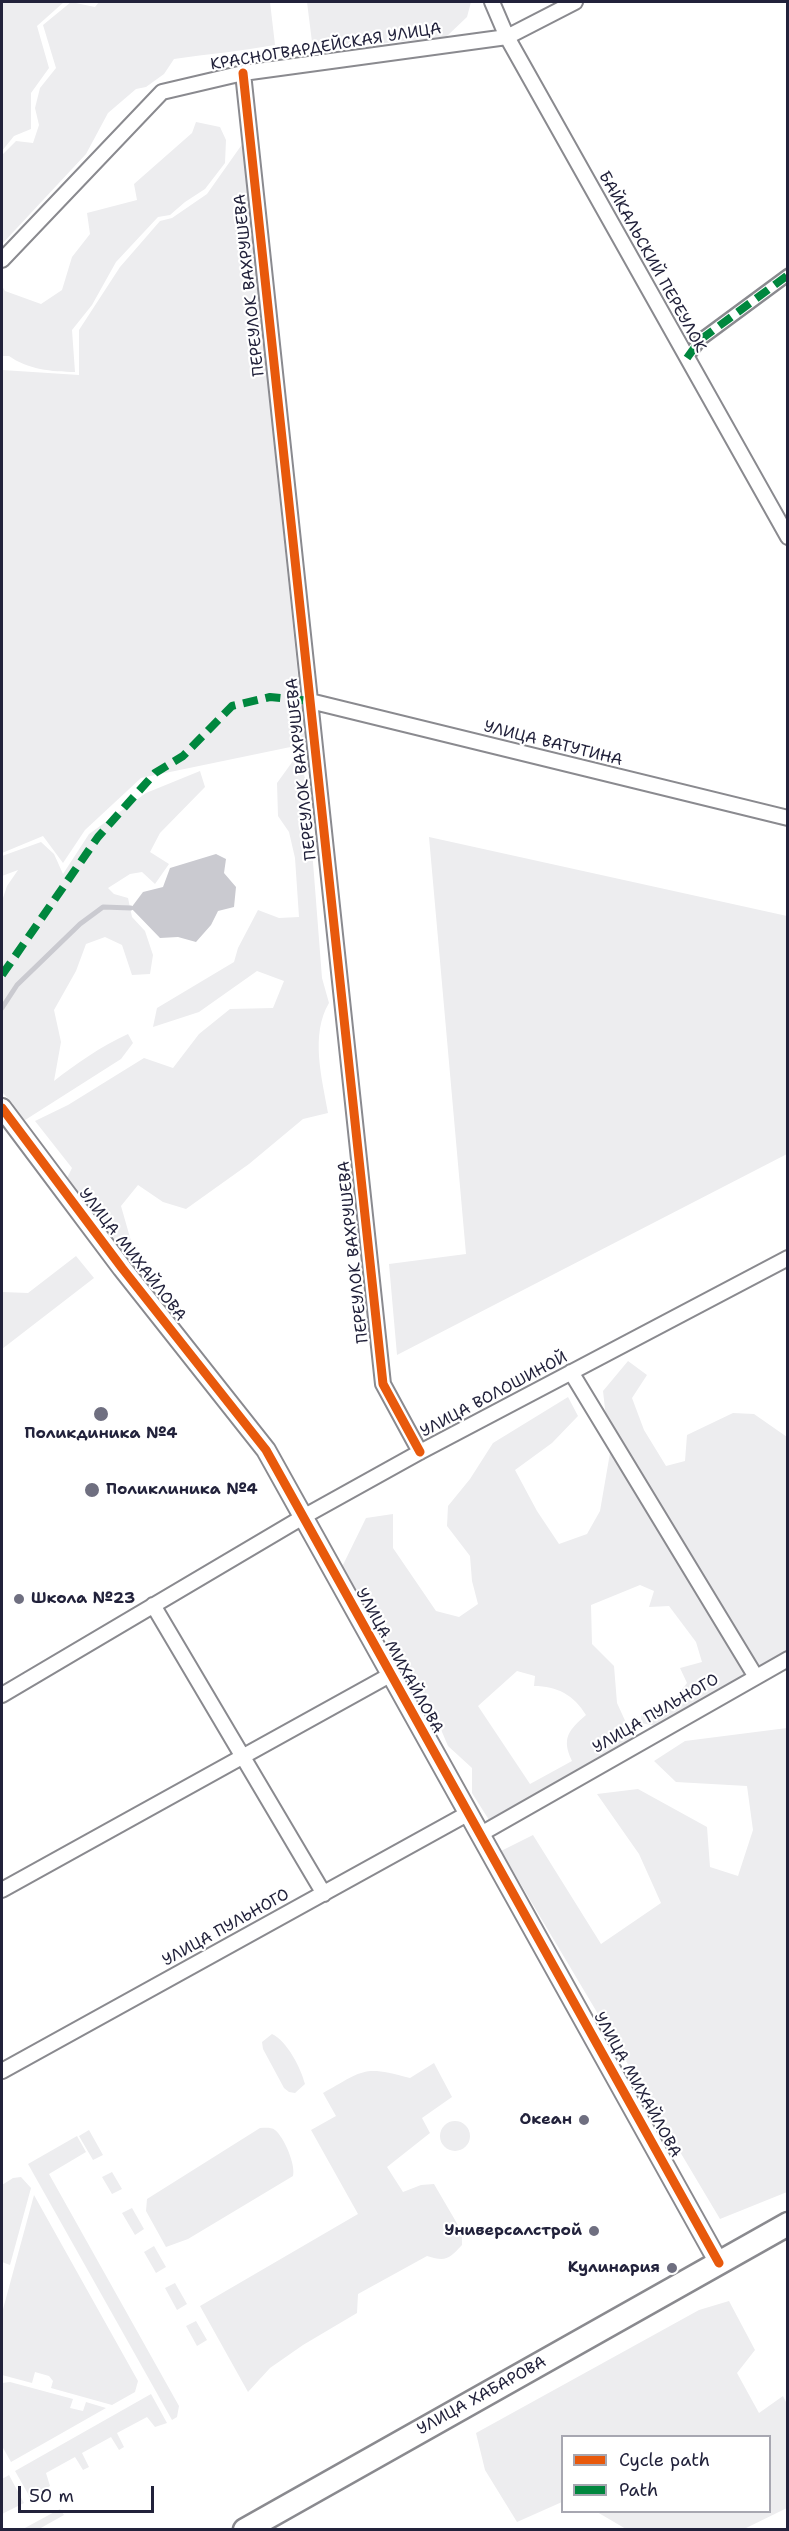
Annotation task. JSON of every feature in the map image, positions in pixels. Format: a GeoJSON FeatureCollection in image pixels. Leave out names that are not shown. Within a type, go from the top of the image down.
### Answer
{"type":"FeatureCollection","features":[{"type":"Feature","properties":{"kind":"main road","name":"УЛИЦА ХАБАРОВА"},"geometry":{"type":"LineString","coordinates":[[245,2529],[788,2224]]}},
{"type":"Feature","properties":{"kind":"street","name":"БАЙКАЛЬСКИЙ ПЕРЕУЛОК"},"geometry":{"type":"LineString","coordinates":[[492,2],[507,37],[788,537]]}},
{"type":"Feature","properties":{"kind":"street","name":"КРАСНОГВАРДЕЙСКАЯ УЛИЦА"},"geometry":{"type":"LineString","coordinates":[[2,260],[162,92],[243,73],[507,37],[575,2]]}},
{"type":"Feature","properties":{"kind":"street","name":"ПЕРЕУЛОК ВАХРУШЕВА"},"geometry":{"type":"LineString","coordinates":[[243,73],[383,1384],[420,1452]]}},
{"type":"Feature","properties":{"kind":"street"},"geometry":{"type":"LineString","coordinates":[[687,358],[700,340],[788,275]]}},
{"type":"Feature","properties":{"kind":"street","name":"УЛИЦА ВАТУТИНА"},"geometry":{"type":"LineString","coordinates":[[310,701],[788,818]]}},
{"type":"Feature","properties":{"kind":"street","name":"УЛИЦА МИХАЙЛОВА"},"geometry":{"type":"LineString","coordinates":[[2,1108],[122,1268],[266,1450],[719,2263]]}},
{"type":"Feature","properties":{"kind":"street","name":"УЛИЦА ВОЛОШИНОЙ"},"geometry":{"type":"LineString","coordinates":[[2,1695],[303,1517],[420,1452],[788,1258]]}},
{"type":"Feature","properties":{"kind":"street"},"geometry":{"type":"LineString","coordinates":[[571,1372],[756,1677]]}},
{"type":"Feature","properties":{"kind":"street"},"geometry":{"type":"LineString","coordinates":[[153,1605],[324,1894]]}},
{"type":"Feature","properties":{"kind":"street","name":"УЛИЦА ПУЛЬНОГО"},"geometry":{"type":"LineString","coordinates":[[479,1834],[788,1659]]}},
{"type":"Feature","properties":{"kind":"street"},"geometry":{"type":"LineString","coordinates":[[2,1890],[390,1675]]}},
{"type":"Feature","properties":{"kind":"street","name":"УЛИЦА ПУЛЬНОГО"},"geometry":{"type":"LineString","coordinates":[[2,2071],[467,1814]]}},
{"type":"Feature","properties":{"kind":"shaded area"},"geometry":{"type":"Polygon","coordinates":[[[2,2],[64,2],[37,26],[49,68],[31,93],[31,129],[14,136],[2,151],[2,2]]]}},
{"type":"Feature","properties":{"kind":"shaded area"},"geometry":{"type":"Polygon","coordinates":[[[71,2],[95,7],[99,2],[270,2],[275,45],[174,59],[164,74],[146,87],[136,89],[108,113],[86,154],[2,244],[2,155],[16,141],[33,143],[39,125],[35,108],[40,88],[56,68],[43,25],[71,2]]]}},
{"type":"Feature","properties":{"kind":"shaded area"},"geometry":{"type":"Polygon","coordinates":[[[307,2],[471,2],[467,17],[446,37],[313,50],[307,2]]]}},
{"type":"Feature","properties":{"kind":"shaded area"},"geometry":{"type":"Polygon","coordinates":[[[196,122],[220,127],[226,140],[225,163],[205,189],[170,215],[158,217],[116,262],[92,305],[72,330],[75,372],[40,369],[9,356],[2,356],[2,286],[5,291],[41,304],[62,290],[72,257],[90,234],[87,213],[137,200],[134,184],[192,133],[196,122]]]}},
{"type":"Feature","properties":{"kind":"shaded area"},"geometry":{"type":"Polygon","coordinates":[[[243,143],[305,744],[141,778],[85,830],[63,863],[43,836],[2,853],[2,370],[79,375],[79,330],[120,267],[160,221],[172,218],[207,194],[243,143]]]}},
{"type":"Feature","properties":{"kind":"shaded area"},"geometry":{"type":"Polygon","coordinates":[[[298,754],[307,785],[322,978],[329,1003],[323,1015],[319,1043],[328,1113],[303,1119],[249,1164],[186,1209],[163,1202],[138,1185],[121,1206],[133,1248],[121,1250],[67,1178],[72,1168],[35,1121],[68,1105],[144,1058],[173,1068],[199,1034],[230,1009],[273,1008],[284,981],[257,971],[199,1012],[153,1027],[157,1008],[234,962],[238,948],[258,910],[279,918],[299,917],[295,858],[289,832],[278,816],[277,783],[298,754]]]}},
{"type":"Feature","properties":{"kind":"shaded area"},"geometry":{"type":"Polygon","coordinates":[[[200,771],[205,787],[160,833],[150,852],[169,864],[155,884],[142,872],[130,874],[108,888],[114,894],[128,898],[132,917],[145,931],[153,955],[150,974],[132,975],[122,945],[105,937],[86,944],[76,971],[54,1010],[61,1042],[54,1081],[89,1056],[128,1034],[133,1043],[121,1059],[22,1122],[11,1115],[13,1104],[2,1092],[2,901],[7,886],[18,870],[2,876],[2,856],[41,842],[54,854],[63,874],[89,834],[146,793],[200,771]]]}},
{"type":"Feature","properties":{"kind":"shaded area"},"geometry":{"type":"Polygon","coordinates":[[[429,837],[787,916],[787,1154],[397,1355],[389,1264],[466,1254],[429,837]]]}},
{"type":"Feature","properties":{"kind":"shaded area"},"geometry":{"type":"Polygon","coordinates":[[[216,854],[226,859],[224,873],[236,887],[234,907],[218,911],[211,925],[196,942],[178,937],[160,938],[131,908],[143,892],[163,887],[170,868],[216,854]]]}},
{"type":"Feature","properties":{"kind":"shaded area"},"geometry":{"type":"Polygon","coordinates":[[[76,1256],[94,1278],[2,1349],[2,1292],[28,1293],[76,1256]]]}},
{"type":"Feature","properties":{"kind":"shaded area"},"geometry":{"type":"Polygon","coordinates":[[[628,1361],[647,1375],[632,1398],[644,1430],[666,1466],[685,1461],[687,1435],[733,1413],[754,1414],[787,1437],[787,1652],[656,1726],[641,1723],[641,1712],[670,1705],[687,1683],[680,1668],[702,1662],[696,1642],[669,1606],[649,1607],[654,1591],[640,1585],[591,1605],[592,1644],[614,1666],[617,1703],[633,1738],[510,1811],[489,1820],[472,1793],[472,1768],[448,1746],[428,1699],[406,1673],[372,1612],[340,1571],[366,1518],[393,1514],[393,1548],[436,1611],[459,1617],[478,1604],[472,1581],[470,1556],[447,1526],[448,1506],[470,1479],[493,1443],[568,1397],[578,1416],[552,1443],[515,1470],[537,1511],[559,1544],[587,1534],[600,1511],[610,1453],[603,1391],[628,1361]],[[517,1671],[478,1706],[530,1784],[572,1761],[567,1740],[571,1730],[586,1715],[576,1702],[564,1693],[542,1686],[534,1686],[535,1676],[517,1671]]]}},
{"type":"Feature","properties":{"kind":"shaded area"},"geometry":{"type":"Polygon","coordinates":[[[787,1728],[787,2192],[720,2219],[501,1851],[533,1835],[601,1944],[661,1903],[639,1854],[597,1794],[638,1789],[707,1827],[710,1867],[738,1876],[753,1830],[747,1786],[676,1782],[654,1761],[685,1741],[787,1728]]]}},
{"type":"Feature","properties":{"kind":"shaded area"},"geometry":{"type":"Polygon","coordinates":[[[272,2034],[288,2049],[303,2078],[305,2084],[295,2093],[284,2088],[263,2049],[262,2042],[272,2034]]]}},
{"type":"Feature","properties":{"kind":"shaded area"},"geometry":{"type":"Polygon","coordinates":[[[434,2063],[452,2097],[422,2118],[430,2133],[387,2167],[403,2192],[421,2185],[434,2184],[462,2232],[462,2245],[447,2258],[427,2256],[358,2294],[357,2313],[303,2345],[270,2368],[248,2392],[200,2306],[358,2214],[311,2130],[336,2116],[323,2093],[364,2072],[382,2072],[410,2078],[434,2063]]]}},
{"type":"Feature","properties":{"kind":"shaded area"},"geometry":{"type":"Polygon","coordinates":[[[455,2121],[466,2125],[470,2136],[466,2147],[455,2151],[444,2147],[440,2136],[444,2125],[455,2121]]]}},
{"type":"Feature","properties":{"kind":"shaded area"},"geometry":{"type":"Polygon","coordinates":[[[260,2128],[273,2129],[282,2139],[291,2158],[293,2176],[188,2239],[166,2247],[146,2211],[147,2199],[260,2128]]]}},
{"type":"Feature","properties":{"kind":"shaded area"},"geometry":{"type":"Polygon","coordinates":[[[89,2130],[103,2155],[93,2160],[79,2136],[89,2130]]]}},
{"type":"Feature","properties":{"kind":"shaded area"},"geometry":{"type":"Polygon","coordinates":[[[77,2136],[86,2152],[49,2174],[179,2406],[177,2417],[172,2420],[28,2164],[77,2136]]]}},
{"type":"Feature","properties":{"kind":"shaded area"},"geometry":{"type":"Polygon","coordinates":[[[112,2172],[122,2189],[112,2194],[102,2177],[112,2172]]]}},
{"type":"Feature","properties":{"kind":"shaded area"},"geometry":{"type":"Polygon","coordinates":[[[21,2177],[31,2188],[10,2265],[2,2262],[2,2185],[13,2178],[21,2177]]]}},
{"type":"Feature","properties":{"kind":"shaded area"},"geometry":{"type":"Polygon","coordinates":[[[34,2195],[138,2381],[135,2392],[112,2405],[51,2388],[53,2381],[49,2376],[35,2372],[32,2383],[2,2375],[2,2313],[34,2195]]]}},
{"type":"Feature","properties":{"kind":"shaded area"},"geometry":{"type":"Polygon","coordinates":[[[132,2208],[144,2229],[135,2235],[122,2213],[132,2208]]]}},
{"type":"Feature","properties":{"kind":"shaded area"},"geometry":{"type":"Polygon","coordinates":[[[154,2246],[166,2267],[156,2273],[144,2252],[154,2246]]]}},
{"type":"Feature","properties":{"kind":"shaded area"},"geometry":{"type":"Polygon","coordinates":[[[175,2283],[187,2304],[177,2310],[165,2288],[175,2283]]]}},
{"type":"Feature","properties":{"kind":"shaded area"},"geometry":{"type":"Polygon","coordinates":[[[729,2301],[755,2350],[737,2373],[759,2413],[783,2396],[787,2404],[787,2508],[742,2530],[626,2529],[599,2513],[771,2513],[771,2435],[561,2435],[561,2502],[517,2522],[485,2470],[476,2433],[699,2310],[729,2301]]]}},
{"type":"Feature","properties":{"kind":"shaded area"},"geometry":{"type":"Polygon","coordinates":[[[196,2321],[207,2340],[197,2346],[186,2326],[196,2321]]]}},
{"type":"Feature","properties":{"kind":"shaded area"},"geometry":{"type":"Polygon","coordinates":[[[10,2382],[73,2399],[70,2408],[83,2411],[86,2402],[106,2408],[11,2462],[2,2446],[2,2383],[10,2382]]]}},
{"type":"Feature","properties":{"kind":"shaded area"},"geometry":{"type":"Polygon","coordinates":[[[151,2394],[167,2423],[155,2427],[147,2417],[117,2433],[124,2447],[119,2450],[111,2437],[82,2453],[89,2467],[83,2470],[75,2457],[46,2473],[50,2486],[31,2499],[15,2471],[151,2394]]]}},
{"type":"Feature","properties":{"kind":"shaded area"},"geometry":{"type":"Polygon","coordinates":[[[9,2475],[24,2503],[2,2514],[2,2479],[9,2475]]]}},
{"type":"Feature","properties":{"kind":"shaded area"},"geometry":{"type":"Polygon","coordinates":[[[60,2509],[64,2515],[39,2529],[23,2529],[60,2509]]]}},
{"type":"Feature","properties":{"kind":"waterway"},"geometry":{"type":"LineString","coordinates":[[2,1008],[17,985],[80,924],[103,907],[131,908]]}},
{"type":"Feature","properties":{"kind":"marked path"},"geometry":{"type":"LineString","coordinates":[[687,358],[700,340],[788,275]]}},
{"type":"Feature","properties":{"kind":"marked path"},"geometry":{"type":"LineString","coordinates":[[2,975],[98,837],[155,773],[183,756],[232,706],[270,697],[310,701]]}},
{"type":"Feature","properties":{"kind":"cycle path"},"geometry":{"type":"LineString","coordinates":[[243,73],[383,1384],[420,1452]]}},
{"type":"Feature","properties":{"kind":"cycle path"},"geometry":{"type":"LineString","coordinates":[[2,1108],[122,1268],[266,1450],[719,2263]]}},
{"type":"Feature","properties":{"kind":"place","name":"Поликдиника №4"},"geometry":{"type":"Point","coordinates":[101,1414]}},
{"type":"Feature","properties":{"kind":"place","name":"Поликлиника №4"},"geometry":{"type":"Point","coordinates":[92,1490]}},
{"type":"Feature","properties":{"kind":"place","name":"Школа №23"},"geometry":{"type":"Point","coordinates":[19,1599]}},
{"type":"Feature","properties":{"kind":"place","name":"Океан"},"geometry":{"type":"Point","coordinates":[584,2120]}},
{"type":"Feature","properties":{"kind":"place","name":"Универсалстрой"},"geometry":{"type":"Point","coordinates":[594,2231]}},
{"type":"Feature","properties":{"kind":"place","name":"Кулинария"},"geometry":{"type":"Point","coordinates":[672,2268]}}]}
